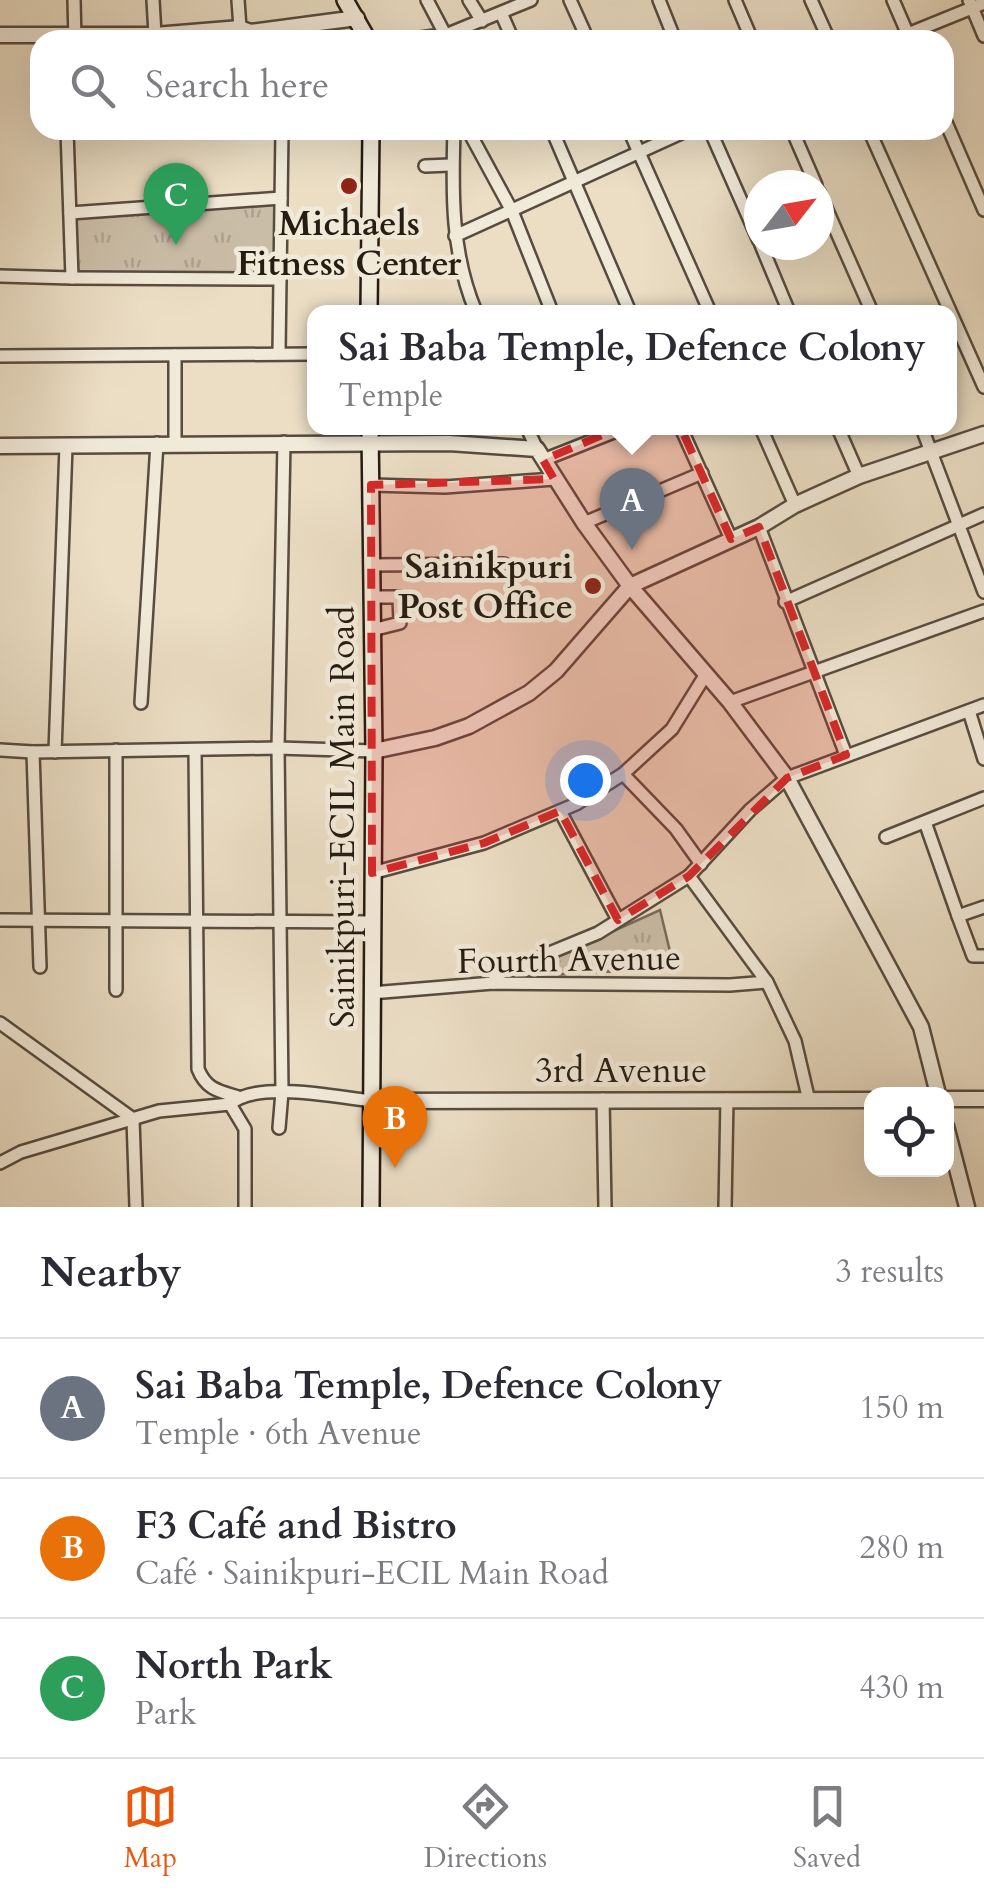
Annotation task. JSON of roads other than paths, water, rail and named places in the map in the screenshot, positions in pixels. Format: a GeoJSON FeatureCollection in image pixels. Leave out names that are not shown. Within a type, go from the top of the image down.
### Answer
{"type":"FeatureCollection","features":[{"type":"Feature","properties":{"kind":"main road"},"geometry":{"type":"LineString","coordinates":[[348,1],[363,30]]}},
{"type":"Feature","properties":{"kind":"main road"},"geometry":{"type":"LineString","coordinates":[[369,305],[371,140]]}},
{"type":"Feature","properties":{"kind":"main road","name":"Sainikpuri-ECIL Main Road"},"geometry":{"type":"LineString","coordinates":[[370,435],[374,751],[371,1207]]}},
{"type":"Feature","properties":{"kind":"street"},"geometry":{"type":"LineString","coordinates":[[74,0],[75,30]]}},
{"type":"Feature","properties":{"kind":"street"},"geometry":{"type":"LineString","coordinates":[[153,0],[155,30]]}},
{"type":"Feature","properties":{"kind":"street"},"geometry":{"type":"LineString","coordinates":[[238,0],[240,28]]}},
{"type":"Feature","properties":{"kind":"street"},"geometry":{"type":"LineString","coordinates":[[427,0],[444,30]]}},
{"type":"Feature","properties":{"kind":"street"},"geometry":{"type":"LineString","coordinates":[[469,0],[482,21]]}},
{"type":"Feature","properties":{"kind":"street"},"geometry":{"type":"LineString","coordinates":[[463,30],[531,0]]}},
{"type":"Feature","properties":{"kind":"street"},"geometry":{"type":"LineString","coordinates":[[570,0],[584,30]]}},
{"type":"Feature","properties":{"kind":"street"},"geometry":{"type":"LineString","coordinates":[[659,0],[670,30]]}},
{"type":"Feature","properties":{"kind":"street"},"geometry":{"type":"LineString","coordinates":[[735,0],[748,30]]}},
{"type":"Feature","properties":{"kind":"street"},"geometry":{"type":"LineString","coordinates":[[812,0],[825,30]]}},
{"type":"Feature","properties":{"kind":"street"},"geometry":{"type":"LineString","coordinates":[[892,0],[906,30]]}},
{"type":"Feature","properties":{"kind":"street"},"geometry":{"type":"LineString","coordinates":[[923,30],[975,4],[984,36]]}},
{"type":"Feature","properties":{"kind":"street"},"geometry":{"type":"LineString","coordinates":[[265,30],[357,18]]}},
{"type":"Feature","properties":{"kind":"street"},"geometry":{"type":"LineString","coordinates":[[216,30],[245,30]]}},
{"type":"Feature","properties":{"kind":"street"},"geometry":{"type":"LineString","coordinates":[[0,35],[30,36]]}},
{"type":"Feature","properties":{"kind":"street"},"geometry":{"type":"LineString","coordinates":[[67,140],[72,278]]}},
{"type":"Feature","properties":{"kind":"street"},"geometry":{"type":"LineString","coordinates":[[279,354],[282,140]]}},
{"type":"Feature","properties":{"kind":"street"},"geometry":{"type":"LineString","coordinates":[[453,140],[451,165],[459,266],[473,305]]}},
{"type":"Feature","properties":{"kind":"street"},"geometry":{"type":"LineString","coordinates":[[473,140],[512,211],[549,305]]}},
{"type":"Feature","properties":{"kind":"street"},"geometry":{"type":"LineString","coordinates":[[556,140],[627,305]]}},
{"type":"Feature","properties":{"kind":"street"},"geometry":{"type":"LineString","coordinates":[[634,140],[707,305]]}},
{"type":"Feature","properties":{"kind":"street"},"geometry":{"type":"LineString","coordinates":[[456,236],[666,140]]}},
{"type":"Feature","properties":{"kind":"street"},"geometry":{"type":"LineString","coordinates":[[714,140],[744,207]]}},
{"type":"Feature","properties":{"kind":"street"},"geometry":{"type":"LineString","coordinates":[[796,140],[809,170]]}},
{"type":"Feature","properties":{"kind":"street"},"geometry":{"type":"LineString","coordinates":[[874,140],[953,305]]}},
{"type":"Feature","properties":{"kind":"street"},"geometry":{"type":"LineString","coordinates":[[954,140],[984,210]]}},
{"type":"Feature","properties":{"kind":"street"},"geometry":{"type":"LineString","coordinates":[[426,166],[451,165]]}},
{"type":"Feature","properties":{"kind":"street"},"geometry":{"type":"LineString","coordinates":[[70,213],[281,198]]}},
{"type":"Feature","properties":{"kind":"street"},"geometry":{"type":"LineString","coordinates":[[834,226],[869,305]]}},
{"type":"Feature","properties":{"kind":"street"},"geometry":{"type":"LineString","coordinates":[[767,260],[787,305]]}},
{"type":"Feature","properties":{"kind":"street"},"geometry":{"type":"LineString","coordinates":[[0,276],[280,279]]}},
{"type":"Feature","properties":{"kind":"street"},"geometry":{"type":"LineString","coordinates":[[957,314],[979,360],[984,387]]}},
{"type":"Feature","properties":{"kind":"street"},"geometry":{"type":"LineString","coordinates":[[0,356],[307,354]]}},
{"type":"Feature","properties":{"kind":"street"},"geometry":{"type":"LineString","coordinates":[[175,355],[175,443]]}},
{"type":"Feature","properties":{"kind":"street"},"geometry":{"type":"LineString","coordinates":[[0,750],[374,751],[435,738],[469,726],[530,693],[556,671],[630,586],[859,476],[984,434]]}},
{"type":"Feature","properties":{"kind":"street"},"geometry":{"type":"LineString","coordinates":[[530,435],[554,479],[630,586],[730,702],[787,778],[922,1028],[936,1087]]}},
{"type":"Feature","properties":{"kind":"street"},"geometry":{"type":"LineString","coordinates":[[0,446],[450,443],[540,455],[595,435]]}},
{"type":"Feature","properties":{"kind":"street"},"geometry":{"type":"LineString","coordinates":[[684,435],[731,539]]}},
{"type":"Feature","properties":{"kind":"street"},"geometry":{"type":"LineString","coordinates":[[764,435],[796,505]]}},
{"type":"Feature","properties":{"kind":"street"},"geometry":{"type":"LineString","coordinates":[[841,435],[859,476]]}},
{"type":"Feature","properties":{"kind":"street"},"geometry":{"type":"LineString","coordinates":[[925,435],[984,592]]}},
{"type":"Feature","properties":{"kind":"street"},"geometry":{"type":"LineString","coordinates":[[279,1128],[282,1092],[278,748],[284,442]]}},
{"type":"Feature","properties":{"kind":"street"},"geometry":{"type":"LineString","coordinates":[[141,703],[157,443]]}},
{"type":"Feature","properties":{"kind":"street"},"geometry":{"type":"LineString","coordinates":[[55,752],[66,446]]}},
{"type":"Feature","properties":{"kind":"street"},"geometry":{"type":"LineString","coordinates":[[584,523],[702,472]]}},
{"type":"Feature","properties":{"kind":"street"},"geometry":{"type":"LineString","coordinates":[[371,485],[444,486],[554,479]]}},
{"type":"Feature","properties":{"kind":"street"},"geometry":{"type":"LineString","coordinates":[[786,602],[984,514]]}},
{"type":"Feature","properties":{"kind":"street"},"geometry":{"type":"LineString","coordinates":[[759,527],[846,755]]}},
{"type":"Feature","properties":{"kind":"street"},"geometry":{"type":"LineString","coordinates":[[372,566],[504,564]]}},
{"type":"Feature","properties":{"kind":"street"},"geometry":{"type":"LineString","coordinates":[[372,597],[399,597],[400,623],[372,630]]}},
{"type":"Feature","properties":{"kind":"street"},"geometry":{"type":"LineString","coordinates":[[730,702],[984,611]]}},
{"type":"Feature","properties":{"kind":"street"},"geometry":{"type":"LineString","coordinates":[[372,873],[484,844],[560,810],[622,774],[672,729],[706,674]]}},
{"type":"Feature","properties":{"kind":"street"},"geometry":{"type":"LineString","coordinates":[[493,983],[496,974],[598,933],[689,876],[750,810],[787,778],[984,705]]}},
{"type":"Feature","properties":{"kind":"street"},"geometry":{"type":"LineString","coordinates":[[969,710],[984,759]]}},
{"type":"Feature","properties":{"kind":"street"},"geometry":{"type":"LineString","coordinates":[[116,750],[116,990]]}},
{"type":"Feature","properties":{"kind":"street"},"geometry":{"type":"LineString","coordinates":[[196,750],[198,1070],[203,1082],[234,1100],[245,1129],[246,1207]]}},
{"type":"Feature","properties":{"kind":"street"},"geometry":{"type":"LineString","coordinates":[[33,752],[40,968]]}},
{"type":"Feature","properties":{"kind":"street"},"geometry":{"type":"LineString","coordinates":[[622,774],[676,830],[701,864]]}},
{"type":"Feature","properties":{"kind":"street"},"geometry":{"type":"LineString","coordinates":[[886,838],[984,798]]}},
{"type":"Feature","properties":{"kind":"street"},"geometry":{"type":"LineString","coordinates":[[560,810],[618,920]]}},
{"type":"Feature","properties":{"kind":"street"},"geometry":{"type":"LineString","coordinates":[[925,822],[973,956],[984,956]]}},
{"type":"Feature","properties":{"kind":"street"},"geometry":{"type":"LineString","coordinates":[[689,876],[768,982],[794,1041],[809,1100]]}},
{"type":"Feature","properties":{"kind":"street"},"geometry":{"type":"LineString","coordinates":[[958,916],[984,907]]}},
{"type":"Feature","properties":{"kind":"street"},"geometry":{"type":"LineString","coordinates":[[0,920],[372,922]]}},
{"type":"Feature","properties":{"kind":"street","name":"Fourth Avenue"},"geometry":{"type":"LineString","coordinates":[[371,993],[493,983],[768,982]]}},
{"type":"Feature","properties":{"kind":"street"},"geometry":{"type":"LineString","coordinates":[[3,1028],[133,1118]]}},
{"type":"Feature","properties":{"kind":"street"},"geometry":{"type":"LineString","coordinates":[[0,1163],[21,1152],[160,1110],[282,1092],[372,1101]]}},
{"type":"Feature","properties":{"kind":"street"},"geometry":{"type":"LineString","coordinates":[[604,1099],[604,1207]]}},
{"type":"Feature","properties":{"kind":"street"},"geometry":{"type":"LineString","coordinates":[[725,1207],[727,1099]]}},
{"type":"Feature","properties":{"kind":"street"},"geometry":{"type":"LineString","coordinates":[[954,1099],[984,1099]]}},
{"type":"Feature","properties":{"kind":"street","name":"3rd Avenue"},"geometry":{"type":"LineString","coordinates":[[372,1101],[864,1100]]}},
{"type":"Feature","properties":{"kind":"street"},"geometry":{"type":"LineString","coordinates":[[133,1118],[136,1207]]}},
{"type":"Feature","properties":{"kind":"street"},"geometry":{"type":"LineString","coordinates":[[954,1157],[967,1207]]}},
{"type":"Feature","properties":{"kind":"place","name":"Michaels Fitness Center"},"geometry":{"type":"Point","coordinates":[349,186]}},
{"type":"Feature","properties":{"kind":"place","name":"North Park"},"geometry":{"type":"Point","coordinates":[176,245]}},
{"type":"Feature","properties":{"kind":"place","name":"Sai Baba Temple, Defence Colony"},"geometry":{"type":"Point","coordinates":[632,550]}},
{"type":"Feature","properties":{"kind":"place","name":"Sainikpuri Post Office"},"geometry":{"type":"Point","coordinates":[593,586]}},
{"type":"Feature","properties":{"kind":"place","name":"F3 Café and Bistro"},"geometry":{"type":"Point","coordinates":[395,1168]}}]}
